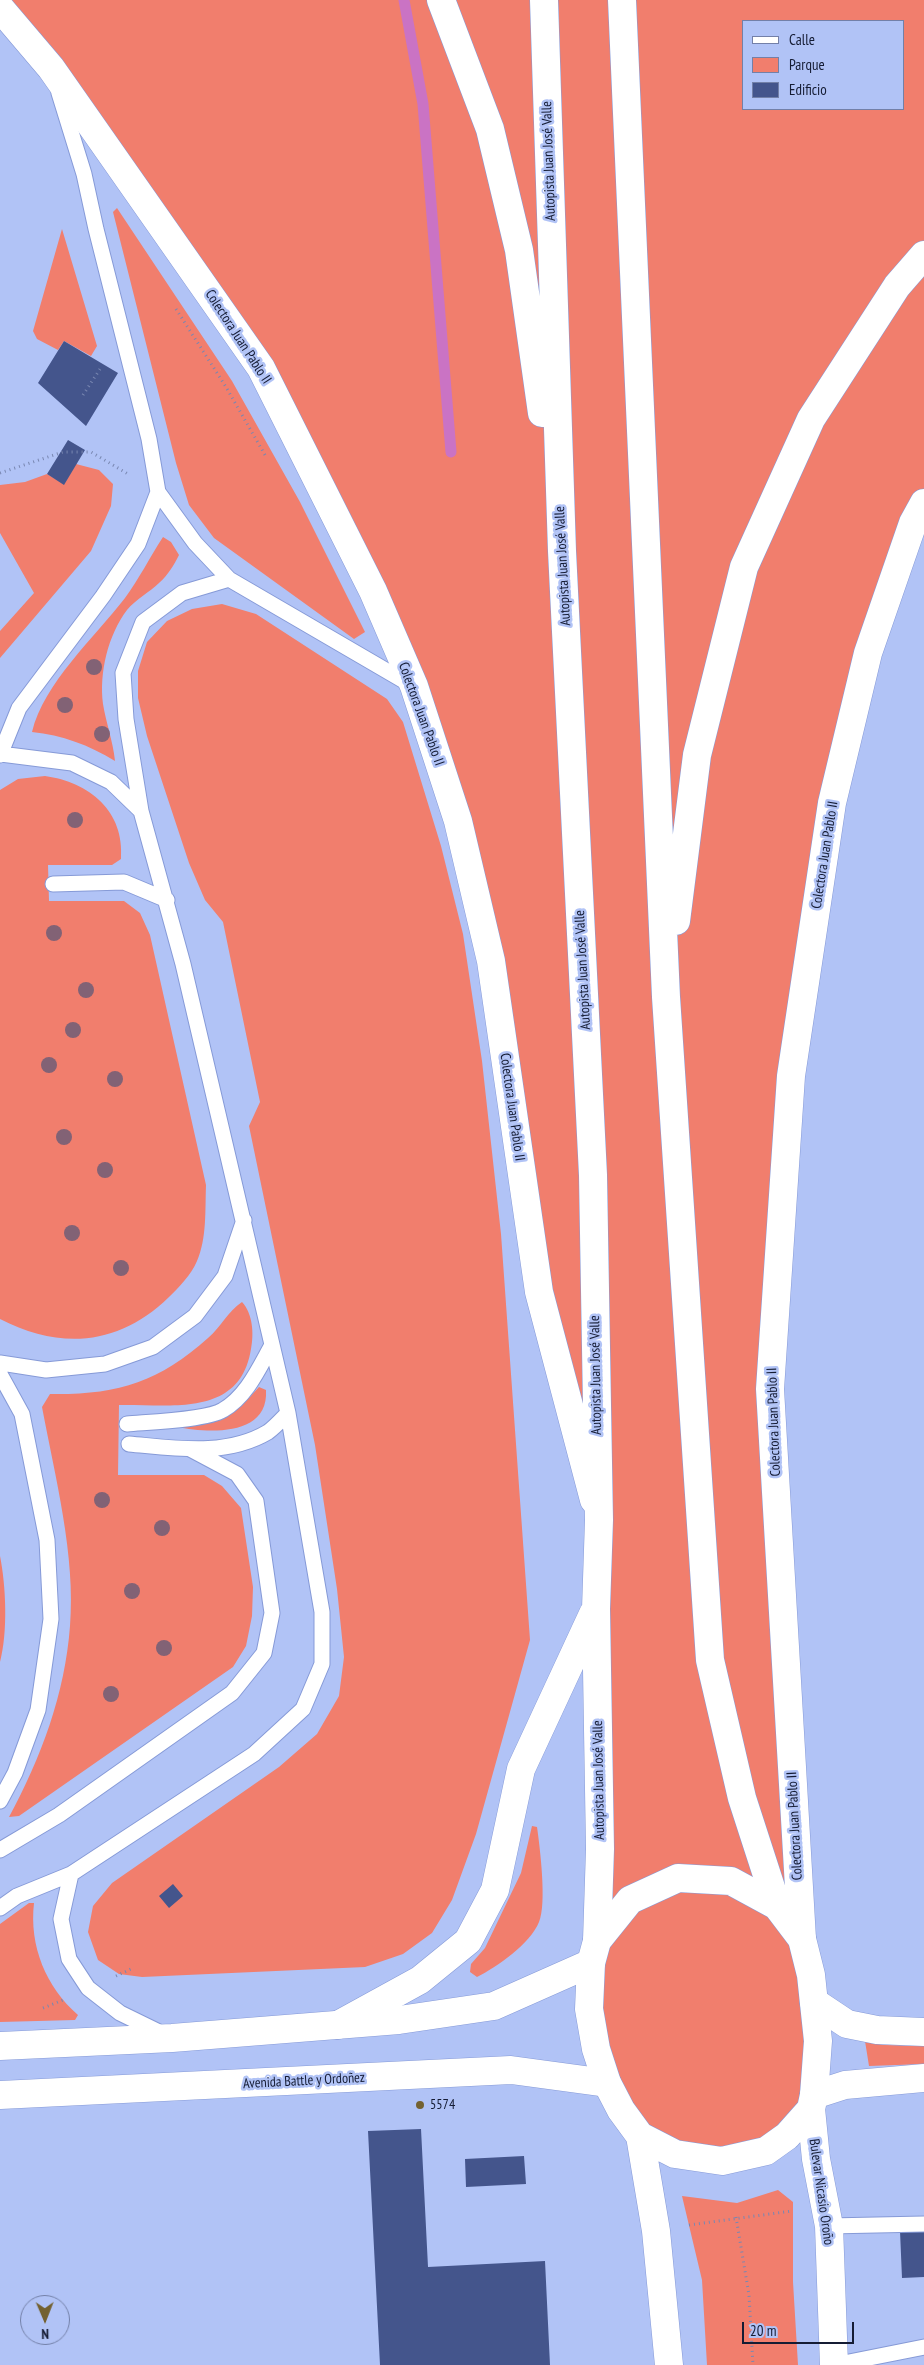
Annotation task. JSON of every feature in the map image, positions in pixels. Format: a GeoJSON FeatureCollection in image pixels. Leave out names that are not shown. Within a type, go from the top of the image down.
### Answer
{"type":"FeatureCollection","features":[{"type":"Feature","properties":{"kind":"main road"},"geometry":{"type":"LineString","coordinates":[[441,0],[490,129],[519,250],[562,550]]}},
{"type":"Feature","properties":{"kind":"main road","name":"Autopista Juan José Valle"},"geometry":{"type":"LineString","coordinates":[[544,0],[562,550],[593,1175],[599,1520],[596,1609],[600,1849],[589,2010],[596,2049],[606,2083],[621,2110],[640,2136]]}},
{"type":"Feature","properties":{"kind":"main road"},"geometry":{"type":"LineString","coordinates":[[622,0],[666,997],[710,1660],[742,1798],[777,1906],[802,1939]]}},
{"type":"Feature","properties":{"kind":"main road","name":"Colectora Juan Pablo II"},"geometry":{"type":"LineString","coordinates":[[0,8],[51,68],[261,368],[373,591],[414,686],[458,821],[491,961],[539,1292],[599,1520]]}},
{"type":"Feature","properties":{"kind":"main road"},"geometry":{"type":"LineString","coordinates":[[666,997],[697,755],[744,567],[811,419],[897,286],[924,255]]}},
{"type":"Feature","properties":{"kind":"main road","name":"Colectora Juan Pablo II"},"geometry":{"type":"LineString","coordinates":[[802,1939],[770,1389],[791,1076],[832,804],[868,654],[913,523],[924,503]]}},
{"type":"Feature","properties":{"kind":"main road"},"geometry":{"type":"LineString","coordinates":[[338,2025],[420,1980],[468,1941],[495,1890],[521,1769],[596,1609]]}},
{"type":"Feature","properties":{"kind":"main road"},"geometry":{"type":"LineString","coordinates":[[0,2046],[172,2038],[338,2025],[399,2020],[494,2006],[594,1952],[630,1900],[678,1878],[731,1881],[777,1906]]}},
{"type":"Feature","properties":{"kind":"main road","name":"Bulevar Nicasio Oroño"},"geometry":{"type":"LineString","coordinates":[[802,1939],[811,1975],[818,2041],[812,2102],[816,2159],[827,2216],[834,2365]]}},
{"type":"Feature","properties":{"kind":"main road"},"geometry":{"type":"LineString","coordinates":[[814,2002],[847,2024],[877,2030],[924,2032]]}},
{"type":"Feature","properties":{"kind":"main road","name":"Avenida Battle y Ordoñez"},"geometry":{"type":"LineString","coordinates":[[0,2095],[511,2070],[606,2083]]}},
{"type":"Feature","properties":{"kind":"main road"},"geometry":{"type":"LineString","coordinates":[[640,2136],[675,2154],[722,2161],[766,2151],[787,2136],[812,2102],[845,2085],[924,2078]]}},
{"type":"Feature","properties":{"kind":"main road"},"geometry":{"type":"LineString","coordinates":[[640,2136],[656,2231],[669,2365]]}},
{"type":"Feature","properties":{"kind":"lane"},"geometry":{"type":"LineString","coordinates":[[51,68],[84,174],[149,439],[158,492],[195,543],[229,579],[414,686]]}},
{"type":"Feature","properties":{"kind":"lane"},"geometry":{"type":"LineString","coordinates":[[141,810],[111,782],[72,763],[0,754],[19,708],[103,596],[138,544],[158,492]]}},
{"type":"Feature","properties":{"kind":"lane"},"geometry":{"type":"LineString","coordinates":[[0,1908],[17,1896],[71,1874],[254,1754],[303,1709],[322,1664],[322,1612],[288,1413],[167,900],[141,810],[126,719],[123,673],[143,622],[182,593],[229,579]]}},
{"type":"Feature","properties":{"kind":"lane"},"geometry":{"type":"LineString","coordinates":[[53,884],[124,882],[167,900]]}},
{"type":"Feature","properties":{"kind":"lane"},"geometry":{"type":"LineString","coordinates":[[0,1363],[46,1370],[105,1364],[153,1347],[195,1316],[225,1276],[244,1220]]}},
{"type":"Feature","properties":{"kind":"lane"},"geometry":{"type":"LineString","coordinates":[[127,1424],[191,1418],[223,1410],[250,1385],[272,1345]]}},
{"type":"Feature","properties":{"kind":"lane"},"geometry":{"type":"LineString","coordinates":[[0,1374],[22,1414],[48,1540],[52,1619],[38,1710],[15,1773],[0,1801]]}},
{"type":"Feature","properties":{"kind":"lane"},"geometry":{"type":"LineString","coordinates":[[129,1444],[190,1450],[232,1446],[269,1431],[288,1413]]}},
{"type":"Feature","properties":{"kind":"lane"},"geometry":{"type":"LineString","coordinates":[[0,1850],[59,1815],[232,1693],[264,1653],[272,1613],[256,1501],[237,1474],[190,1450]]}},
{"type":"Feature","properties":{"kind":"lane"},"geometry":{"type":"LineString","coordinates":[[71,1874],[61,1919],[69,1959],[88,1988],[120,2013],[172,2038]]}},
{"type":"Feature","properties":{"kind":"lane"},"geometry":{"type":"LineString","coordinates":[[827,2216],[924,2224]]}},
{"type":"Feature","properties":{"kind":"lane"},"geometry":{"type":"LineString","coordinates":[[834,2365],[924,2347]]}},
{"type":"Feature","properties":{"kind":"path"},"geometry":{"type":"LineString","coordinates":[[174,306],[226,387],[269,464]]}},
{"type":"Feature","properties":{"kind":"path"},"geometry":{"type":"LineString","coordinates":[[0,474],[63,452],[91,452],[158,492]]}},
{"type":"Feature","properties":{"kind":"path"},"geometry":{"type":"LineString","coordinates":[[656,2231],[736,2217],[827,2216]]}},
{"type":"Feature","properties":{"kind":"path"},"geometry":{"type":"LineString","coordinates":[[736,2217],[749,2296],[753,2365]]}},
{"type":"Feature","properties":{"kind":"green space"},"geometry":{"type":"Polygon","coordinates":[[[0,0],[924,0],[924,503],[832,803],[770,1389],[811,2109],[722,2161],[640,2136],[596,2049],[599,1520],[458,821],[261,368],[0,0]]]}},
{"type":"Feature","properties":{"kind":"green space"},"geometry":{"type":"Polygon","coordinates":[[[117,208],[232,381],[300,502],[365,632],[354,639],[214,538],[189,505],[176,463],[113,212],[117,208]]]}},
{"type":"Feature","properties":{"kind":"green space"},"geometry":{"type":"Polygon","coordinates":[[[62,229],[97,346],[91,356],[64,341],[58,350],[37,339],[33,331],[62,229]]]}},
{"type":"Feature","properties":{"kind":"green space"},"geometry":{"type":"Polygon","coordinates":[[[76,464],[99,470],[113,484],[111,506],[91,551],[0,658],[0,631],[34,593],[0,533],[0,485],[25,482],[47,474],[64,484],[76,464]]]}},
{"type":"Feature","properties":{"kind":"green space"},"geometry":{"type":"Polygon","coordinates":[[[163,537],[171,542],[179,555],[162,580],[127,610],[120,620],[106,655],[102,680],[103,704],[115,761],[75,742],[32,732],[47,696],[71,662],[125,598],[163,537]]]}},
{"type":"Feature","properties":{"kind":"green space"},"geometry":{"type":"Polygon","coordinates":[[[222,604],[256,614],[387,699],[403,722],[441,846],[463,934],[482,1061],[501,1234],[530,1640],[476,1834],[452,1900],[432,1933],[403,1954],[365,1967],[142,1977],[119,1974],[98,1960],[88,1932],[93,1906],[112,1883],[279,1767],[317,1734],[339,1696],[344,1657],[337,1589],[315,1445],[249,1126],[260,1102],[223,922],[205,900],[189,863],[147,736],[138,698],[138,671],[147,642],[167,621],[192,609],[222,604]]]}},
{"type":"Feature","properties":{"kind":"green space"},"geometry":{"type":"Polygon","coordinates":[[[45,776],[61,779],[89,792],[110,813],[117,827],[121,842],[121,859],[112,865],[48,865],[49,901],[124,901],[140,913],[150,935],[206,1185],[205,1224],[202,1243],[197,1261],[188,1276],[169,1297],[150,1313],[130,1325],[109,1334],[88,1338],[67,1339],[45,1336],[22,1329],[0,1319],[0,790],[18,779],[45,776]]]}},
{"type":"Feature","properties":{"kind":"green space"},"geometry":{"type":"Polygon","coordinates":[[[242,1302],[250,1318],[252,1331],[251,1349],[244,1371],[233,1387],[218,1397],[181,1405],[119,1405],[118,1475],[204,1475],[222,1486],[241,1508],[253,1587],[252,1616],[246,1646],[233,1667],[19,1816],[9,1817],[21,1795],[50,1725],[63,1676],[70,1626],[70,1572],[67,1545],[42,1407],[50,1394],[74,1394],[116,1389],[153,1376],[172,1366],[213,1334],[242,1302]]]}},
{"type":"Feature","properties":{"kind":"green space"},"geometry":{"type":"Polygon","coordinates":[[[259,1387],[266,1390],[264,1405],[258,1416],[247,1424],[220,1430],[177,1427],[202,1424],[223,1417],[241,1405],[259,1387]]]}},
{"type":"Feature","properties":{"kind":"green space"},"geometry":{"type":"Polygon","coordinates":[[[0,1556],[4,1581],[5,1609],[3,1650],[0,1662],[0,1556]]]}},
{"type":"Feature","properties":{"kind":"green space"},"geometry":{"type":"Polygon","coordinates":[[[532,1826],[537,1827],[540,1848],[542,1903],[539,1922],[535,1930],[512,1954],[477,1977],[470,1972],[471,1964],[485,1948],[521,1873],[532,1826]]]}},
{"type":"Feature","properties":{"kind":"green space"},"geometry":{"type":"Polygon","coordinates":[[[29,1903],[34,1903],[34,1935],[42,1965],[57,1992],[78,2015],[75,2020],[0,2022],[0,1924],[29,1903]]]}},
{"type":"Feature","properties":{"kind":"green space"},"geometry":{"type":"Polygon","coordinates":[[[865,2041],[884,2045],[924,2046],[924,2064],[869,2066],[865,2041]]]}},
{"type":"Feature","properties":{"kind":"green space"},"geometry":{"type":"Polygon","coordinates":[[[778,2190],[793,2202],[793,2282],[798,2365],[707,2365],[702,2280],[682,2196],[737,2203],[778,2190]]]}},
{"type":"Feature","properties":{"kind":"building"},"geometry":{"type":"Polygon","coordinates":[[[64,341],[118,373],[86,426],[38,383],[64,341]]]}},
{"type":"Feature","properties":{"kind":"building"},"geometry":{"type":"Polygon","coordinates":[[[68,440],[85,450],[64,485],[47,474],[68,440]]]}},
{"type":"Feature","properties":{"kind":"building"},"geometry":{"type":"Polygon","coordinates":[[[173,1884],[183,1896],[169,1908],[159,1896],[173,1884]]]}},
{"type":"Feature","properties":{"kind":"building"},"geometry":{"type":"Polygon","coordinates":[[[421,2129],[428,2267],[545,2261],[550,2365],[380,2365],[368,2131],[421,2129]]]}},
{"type":"Feature","properties":{"kind":"building"},"geometry":{"type":"Polygon","coordinates":[[[524,2156],[526,2184],[466,2187],[465,2159],[524,2156]]]}},
{"type":"Feature","properties":{"kind":"building"},"geometry":{"type":"Polygon","coordinates":[[[924,2230],[924,2277],[902,2278],[900,2231],[924,2230]]]}},
{"type":"Feature","properties":{"kind":"waterway"},"geometry":{"type":"LineString","coordinates":[[404,0],[423,104],[451,452]]}},
{"type":"Feature","properties":{"kind":"place","name":"5574"},"geometry":{"type":"Point","coordinates":[420,2105]}}]}
